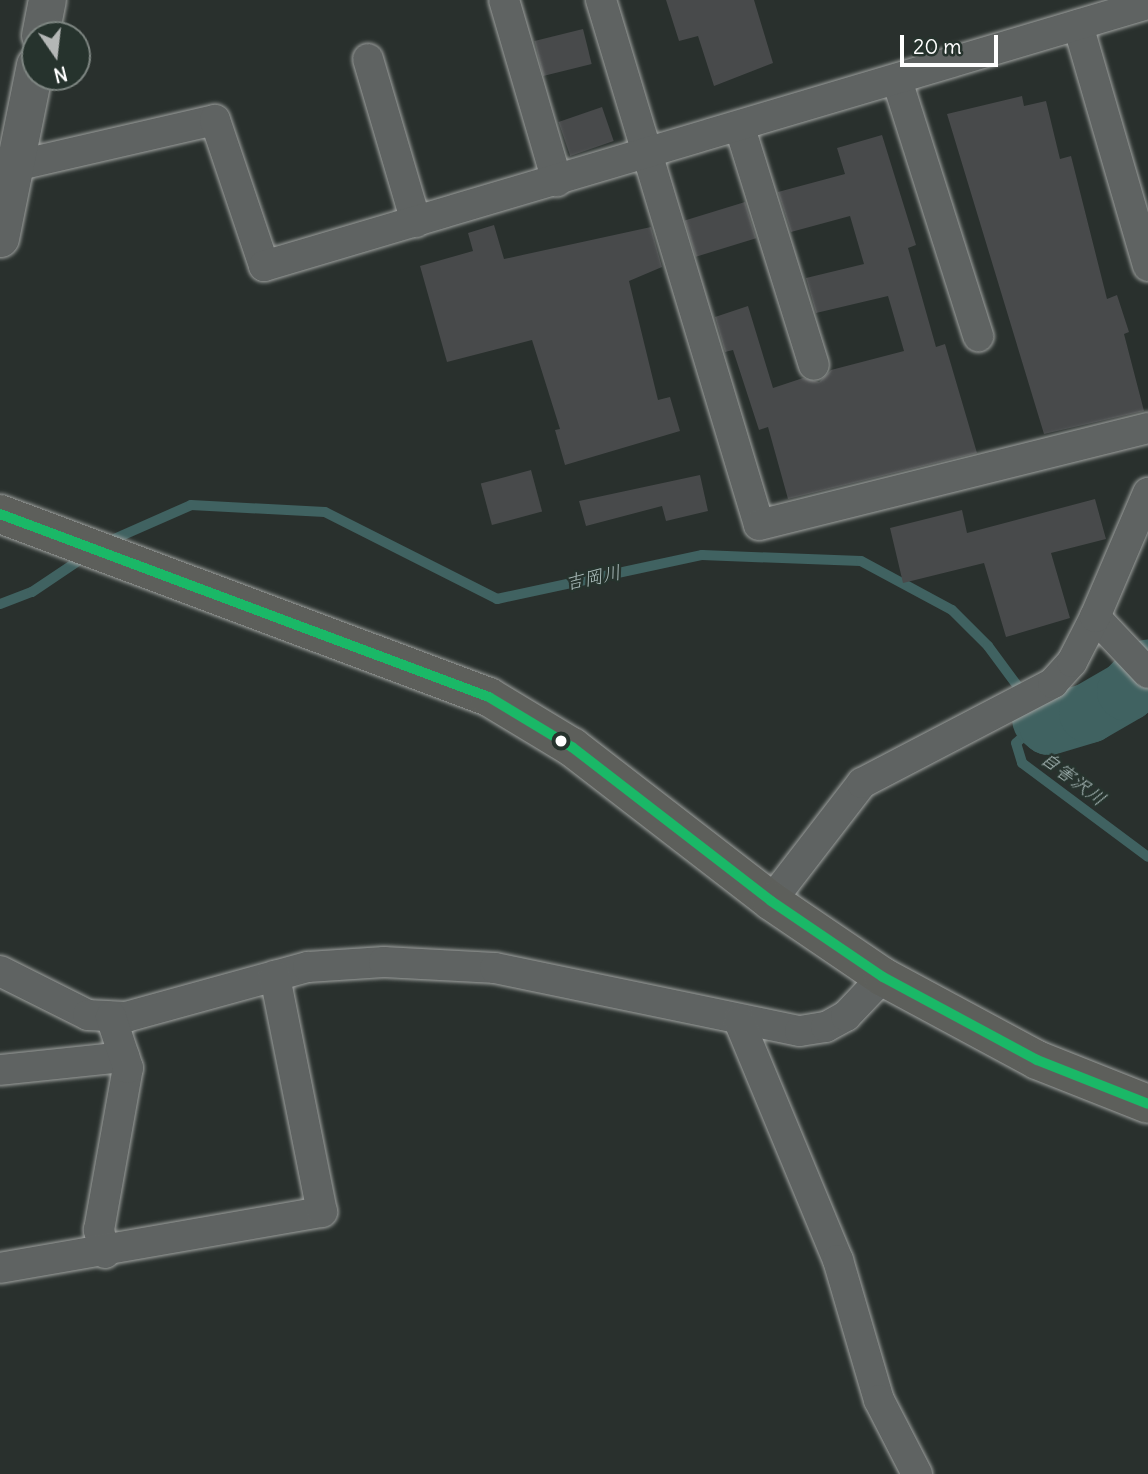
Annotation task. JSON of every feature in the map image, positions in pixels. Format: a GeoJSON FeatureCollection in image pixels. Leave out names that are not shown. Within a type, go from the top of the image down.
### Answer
{"type":"FeatureCollection","features":[{"type":"Feature","properties":{"kind":"main road"},"geometry":{"type":"LineString","coordinates":[[0,514],[66,541],[174,578],[489,697],[572,747],[771,901],[883,978],[1037,1060],[1148,1104]]}},
{"type":"Feature","properties":{"kind":"street"},"geometry":{"type":"LineString","coordinates":[[43,21],[47,0]]}},
{"type":"Feature","properties":{"kind":"street"},"geometry":{"type":"LineString","coordinates":[[504,0],[557,181]]}},
{"type":"Feature","properties":{"kind":"street"},"geometry":{"type":"LineString","coordinates":[[601,0],[759,525],[1148,428]]}},
{"type":"Feature","properties":{"kind":"street"},"geometry":{"type":"LineString","coordinates":[[15,166],[215,120],[264,266],[740,128],[1148,4]]}},
{"type":"Feature","properties":{"kind":"street"},"geometry":{"type":"LineString","coordinates":[[1079,25],[1148,266]]}},
{"type":"Feature","properties":{"kind":"street"},"geometry":{"type":"LineString","coordinates":[[368,59],[416,222]]}},
{"type":"Feature","properties":{"kind":"street"},"geometry":{"type":"LineString","coordinates":[[897,80],[978,336]]}},
{"type":"Feature","properties":{"kind":"street"},"geometry":{"type":"LineString","coordinates":[[0,238],[30,91]]}},
{"type":"Feature","properties":{"kind":"street"},"geometry":{"type":"LineString","coordinates":[[740,128],[814,365]]}},
{"type":"Feature","properties":{"kind":"street"},"geometry":{"type":"LineString","coordinates":[[771,901],[862,783],[980,718],[1054,683],[1072,662],[1095,617],[1148,493]]}},
{"type":"Feature","properties":{"kind":"street"},"geometry":{"type":"LineString","coordinates":[[1095,617],[1148,673]]}},
{"type":"Feature","properties":{"kind":"street"},"geometry":{"type":"LineString","coordinates":[[0,971],[88,1015],[126,1017],[307,967],[384,962],[495,968],[739,1021],[800,1031],[826,1027],[846,1016],[883,978]]}},
{"type":"Feature","properties":{"kind":"street"},"geometry":{"type":"LineString","coordinates":[[0,1268],[105,1253],[322,1213],[275,976]]}},
{"type":"Feature","properties":{"kind":"street"},"geometry":{"type":"LineString","coordinates":[[105,1253],[99,1230],[128,1068],[111,1017]]}},
{"type":"Feature","properties":{"kind":"street"},"geometry":{"type":"LineString","coordinates":[[739,1021],[838,1260],[879,1400],[917,1474]]}},
{"type":"Feature","properties":{"kind":"street"},"geometry":{"type":"LineString","coordinates":[[0,1070],[124,1057]]}},
{"type":"Feature","properties":{"kind":"building"},"geometry":{"type":"Polygon","coordinates":[[[666,0],[754,0],[773,63],[714,86],[698,36],[679,41],[666,0]]]}},
{"type":"Feature","properties":{"kind":"building"},"geometry":{"type":"Polygon","coordinates":[[[583,29],[592,64],[543,76],[534,41],[583,29]]]}},
{"type":"Feature","properties":{"kind":"building"},"geometry":{"type":"Polygon","coordinates":[[[1022,96],[1024,106],[1046,101],[1060,159],[1071,156],[1107,299],[1117,295],[1129,332],[1124,334],[1144,411],[1044,434],[947,114],[1022,96]]]}},
{"type":"Feature","properties":{"kind":"building"},"geometry":{"type":"Polygon","coordinates":[[[602,107],[614,141],[570,156],[559,122],[602,107]]]}},
{"type":"Feature","properties":{"kind":"building"},"geometry":{"type":"Polygon","coordinates":[[[882,135],[916,245],[908,248],[936,347],[945,344],[977,453],[788,499],[768,427],[759,430],[733,350],[725,352],[715,317],[748,306],[773,388],[803,378],[819,382],[831,370],[904,351],[888,296],[816,313],[806,278],[864,264],[850,216],[791,232],[778,192],[845,174],[837,148],[882,135]]]}},
{"type":"Feature","properties":{"kind":"building"},"geometry":{"type":"Polygon","coordinates":[[[745,202],[756,238],[696,257],[685,220],[745,202]]]}},
{"type":"Feature","properties":{"kind":"building"},"geometry":{"type":"Polygon","coordinates":[[[494,225],[504,259],[651,227],[662,267],[629,281],[658,400],[670,397],[680,431],[565,465],[555,430],[560,429],[532,340],[447,362],[420,266],[473,251],[468,233],[494,225]]]}},
{"type":"Feature","properties":{"kind":"building"},"geometry":{"type":"Polygon","coordinates":[[[531,470],[542,512],[492,525],[481,483],[531,470]]]}},
{"type":"Feature","properties":{"kind":"building"},"geometry":{"type":"Polygon","coordinates":[[[700,475],[708,511],[666,521],[662,506],[586,526],[579,501],[700,475]]]}},
{"type":"Feature","properties":{"kind":"building"},"geometry":{"type":"Polygon","coordinates":[[[1095,499],[1106,539],[1051,553],[1070,618],[1006,637],[984,563],[903,583],[890,528],[962,510],[967,533],[1095,499]]]}},
{"type":"Feature","properties":{"kind":"waterway","name":"吉岡川"},"geometry":{"type":"LineString","coordinates":[[105,543],[191,505],[325,512],[497,599],[702,555],[861,561],[952,610],[988,646],[1042,719],[1016,743],[1022,763],[1148,857]]}},
{"type":"Feature","properties":{"kind":"waterway","name":"吉岡川"},"geometry":{"type":"LineString","coordinates":[[0,604],[32,592],[84,557]]}},
{"type":"Feature","properties":{"kind":"waterway","name":"吉岡川"},"geometry":{"type":"LineString","coordinates":[[1042,719],[1049,725],[1089,713],[1127,691],[1148,669]]}},
{"type":"Feature","properties":{"kind":"transit line"},"geometry":{"type":"LineString","coordinates":[[0,514],[489,697],[572,747],[771,901],[883,977],[1037,1060],[1148,1104]]}},
{"type":"Feature","properties":{"kind":"water label","name":"自害沢川"},"geometry":{"type":"Point","coordinates":[1073,779]}}]}
